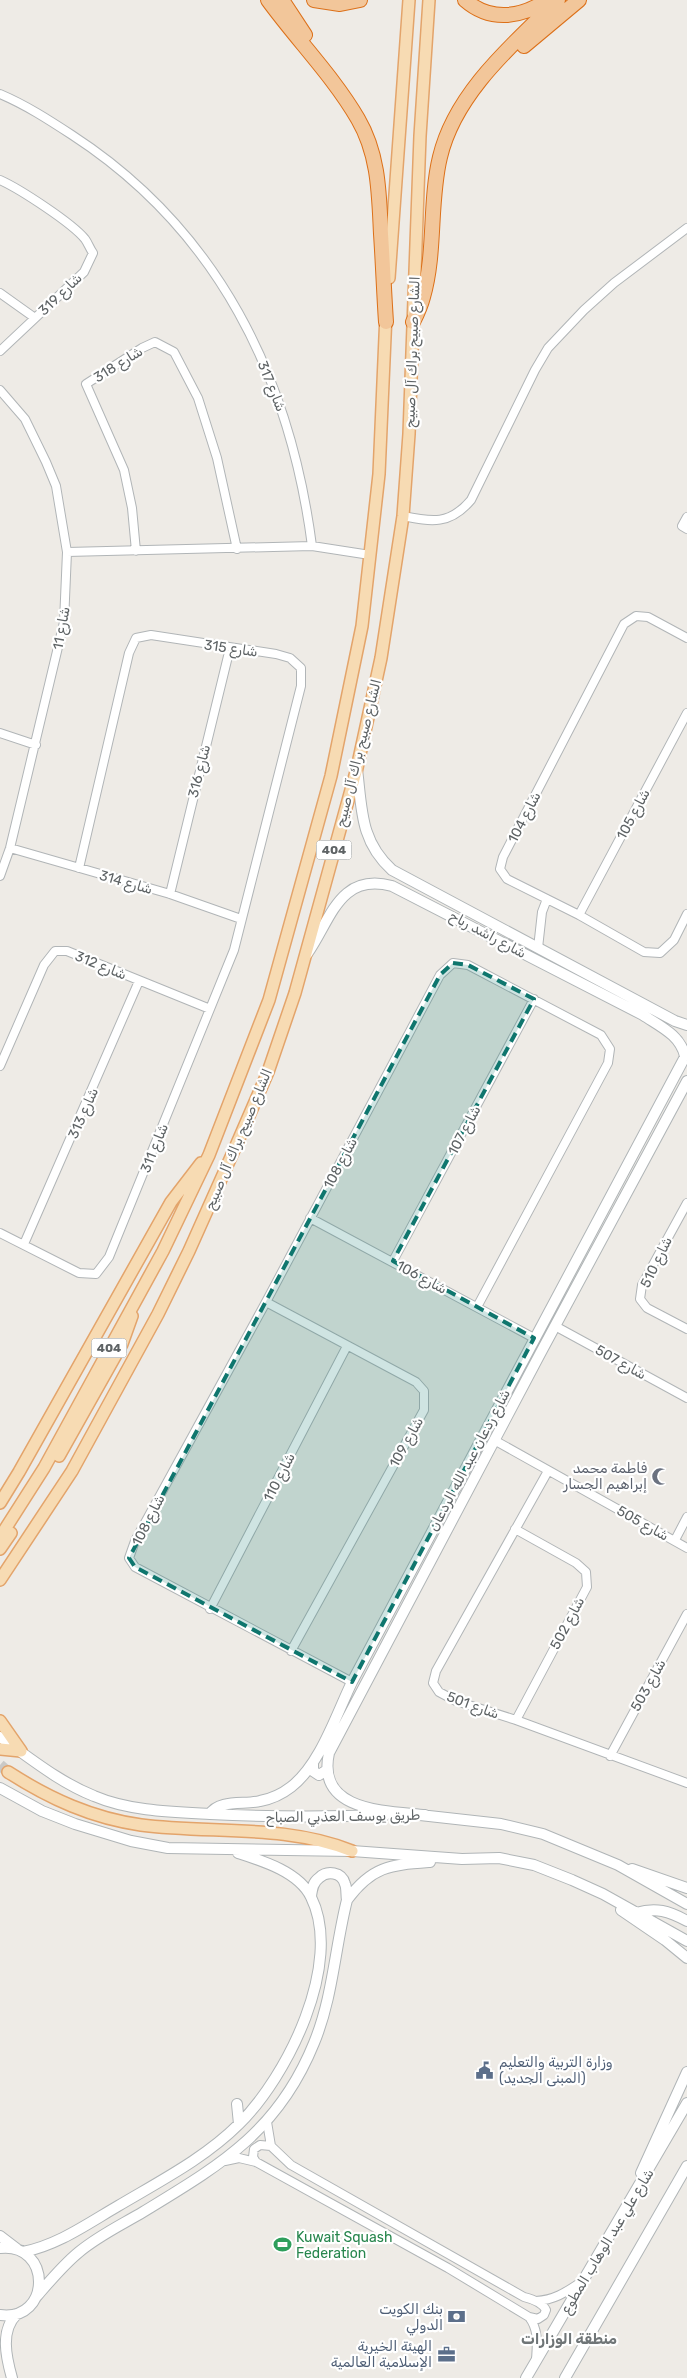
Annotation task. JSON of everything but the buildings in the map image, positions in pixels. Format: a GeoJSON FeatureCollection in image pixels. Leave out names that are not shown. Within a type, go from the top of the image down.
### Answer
{"type":"FeatureCollection","features":[{"type":"Feature","properties":{"kind":"highway"},"geometry":{"type":"LineString","coordinates":[[268,0],[328,75]]}},
{"type":"Feature","properties":{"kind":"highway"},"geometry":{"type":"LineString","coordinates":[[282,0],[358,120],[376,166],[386,322]]}},
{"type":"Feature","properties":{"kind":"highway"},"geometry":{"type":"LineString","coordinates":[[314,0],[340,4],[360,0]]}},
{"type":"Feature","properties":{"kind":"highway"},"geometry":{"type":"LineString","coordinates":[[465,0],[484,12],[506,16],[551,3]]}},
{"type":"Feature","properties":{"kind":"highway"},"geometry":{"type":"LineString","coordinates":[[469,95],[579,0]]}},
{"type":"Feature","properties":{"kind":"highway"},"geometry":{"type":"LineString","coordinates":[[413,322],[423,297],[426,282],[440,156],[447,134],[469,95],[551,3]]}},
{"type":"Feature","properties":{"kind":"main road","name":"الشارع صبيح براك آل صبيح"},"geometry":{"type":"LineString","coordinates":[[0,1537],[44,1468],[163,1251],[210,1155],[269,1000],[312,850],[348,701],[362,626],[379,474],[386,322],[409,0]]}},
{"type":"Feature","properties":{"kind":"main road","name":"الشارع صبيح براك آل صبيح"},"geometry":{"type":"LineString","coordinates":[[0,1580],[72,1471],[158,1314],[189,1251],[268,1072],[295,993],[357,768],[381,658],[403,516],[420,136],[429,0]]}},
{"type":"Feature","properties":{"kind":"main road"},"geometry":{"type":"LineString","coordinates":[[0,1503],[171,1202],[191,1174],[210,1155]]}},
{"type":"Feature","properties":{"kind":"main road"},"geometry":{"type":"LineString","coordinates":[[0,1549],[51,1470],[122,1344],[130,1326],[135,1302]]}},
{"type":"Feature","properties":{"kind":"main road"},"geometry":{"type":"LineString","coordinates":[[0,1588],[7,1571]]}},
{"type":"Feature","properties":{"kind":"main road"},"geometry":{"type":"LineString","coordinates":[[0,1721],[21,1752]]}},
{"type":"Feature","properties":{"kind":"main road"},"geometry":{"type":"LineString","coordinates":[[0,1748],[21,1752]]}},
{"type":"Feature","properties":{"kind":"main road"},"geometry":{"type":"LineString","coordinates":[[8,1772],[58,1801],[109,1819],[157,1826],[290,1834],[322,1840],[352,1851]]}},
{"type":"Feature","properties":{"kind":"street","name":"شارع 317"},"geometry":{"type":"LineString","coordinates":[[0,94],[24,105],[111,161],[183,233],[230,294],[263,362],[284,414],[304,487],[312,546]]}},
{"type":"Feature","properties":{"kind":"street","name":"شارع 319"},"geometry":{"type":"LineString","coordinates":[[0,180],[12,185],[58,217],[85,239],[93,253],[84,272],[0,351]]}},
{"type":"Feature","properties":{"kind":"street"},"geometry":{"type":"LineString","coordinates":[[403,516],[437,521],[456,514],[464,508],[471,500],[535,370],[548,348],[584,310],[608,289],[687,228]]}},
{"type":"Feature","properties":{"kind":"street"},"geometry":{"type":"LineString","coordinates":[[0,293],[35,318]]}},
{"type":"Feature","properties":{"kind":"street","name":"شارع 318"},"geometry":{"type":"LineString","coordinates":[[136,551],[132,508],[124,470],[86,384],[142,348],[155,342],[174,352],[198,398],[217,458],[237,549]]}},
{"type":"Feature","properties":{"kind":"street","name":"شارع 11"},"geometry":{"type":"LineString","coordinates":[[0,390],[25,419],[56,486],[67,552],[64,622],[36,745],[10,848],[0,876]]}},
{"type":"Feature","properties":{"kind":"street"},"geometry":{"type":"LineString","coordinates":[[687,518],[682,526],[687,529]]}},
{"type":"Feature","properties":{"kind":"street"},"geometry":{"type":"LineString","coordinates":[[67,552],[312,546],[370,555]]}},
{"type":"Feature","properties":{"kind":"street","name":"شارع 104"},"geometry":{"type":"LineString","coordinates":[[687,638],[648,617],[636,616],[624,624],[503,857],[500,869],[507,879],[579,915],[644,952],[660,954],[674,940],[687,914]]}},
{"type":"Feature","properties":{"kind":"street","name":"شارع 315"},"geometry":{"type":"LineString","coordinates":[[79,868],[129,653],[136,638],[151,635],[276,654],[290,658],[301,668],[301,686],[241,919]]}},
{"type":"Feature","properties":{"kind":"street","name":"شارع 316"},"geometry":{"type":"LineString","coordinates":[[170,894],[230,648]]}},
{"type":"Feature","properties":{"kind":"street","name":"شارع 105"},"geometry":{"type":"LineString","coordinates":[[579,915],[687,713]]}},
{"type":"Feature","properties":{"kind":"street"},"geometry":{"type":"LineString","coordinates":[[0,733],[36,745]]}},
{"type":"Feature","properties":{"kind":"street","name":"شارع راشد رباح"},"geometry":{"type":"LineString","coordinates":[[357,768],[365,829],[375,852],[399,874],[674,1021],[687,1025]]}},
{"type":"Feature","properties":{"kind":"street","name":"شارع 314"},"geometry":{"type":"LineString","coordinates":[[10,848],[170,894],[241,919]]}},
{"type":"Feature","properties":{"kind":"street","name":"شارع راشد رباح"},"geometry":{"type":"LineString","coordinates":[[303,961],[333,908],[344,895],[367,884],[384,884],[419,899],[643,1016],[669,1032],[680,1042],[686,1055]]}},
{"type":"Feature","properties":{"kind":"street"},"geometry":{"type":"LineString","coordinates":[[538,948],[542,912],[547,899]]}},
{"type":"Feature","properties":{"kind":"street","name":"شارع 311"},"geometry":{"type":"LineString","coordinates":[[0,1233],[79,1273],[96,1274],[109,1256],[210,1009],[234,950],[241,919]]}},
{"type":"Feature","properties":{"kind":"street","name":"شارع 312"},"geometry":{"type":"LineString","coordinates":[[0,1066],[44,965],[55,951],[67,951],[210,1009]]}},
{"type":"Feature","properties":{"kind":"street","name":"شارع 108"},"geometry":{"type":"LineString","coordinates":[[352,1682],[210,1609],[135,1567],[129,1558],[135,1541],[266,1302],[440,975],[453,963],[468,965],[601,1035],[609,1045],[610,1053],[608,1063],[477,1307]]}},
{"type":"Feature","properties":{"kind":"street","name":"شارع 313"},"geometry":{"type":"LineString","coordinates":[[24,1244],[139,980]]}},
{"type":"Feature","properties":{"kind":"street","name":"شارع 107"},"geometry":{"type":"LineString","coordinates":[[393,1261],[534,999]]}},
{"type":"Feature","properties":{"kind":"street"},"geometry":{"type":"LineString","coordinates":[[669,1032],[674,1021]]}},
{"type":"Feature","properties":{"kind":"street","name":"شارع ردعان عبد الله الردعان"},"geometry":{"type":"LineString","coordinates":[[210,1814],[221,1805],[260,1801],[281,1793],[298,1781],[313,1764],[352,1682],[686,1055]]}},
{"type":"Feature","properties":{"kind":"street","name":"شارع ردعان عبد الله الردعان"},"geometry":{"type":"LineString","coordinates":[[327,1770],[329,1753],[554,1326],[687,1082]]}},
{"type":"Feature","properties":{"kind":"street"},"geometry":{"type":"LineString","coordinates":[[632,1158],[642,1164]]}},
{"type":"Feature","properties":{"kind":"street","name":"شارع 510"},"geometry":{"type":"LineString","coordinates":[[687,1203],[642,1285],[640,1299],[647,1308],[687,1328]]}},
{"type":"Feature","properties":{"kind":"street","name":"شارع 106"},"geometry":{"type":"LineString","coordinates":[[310,1218],[534,1338]]}},
{"type":"Feature","properties":{"kind":"street"},"geometry":{"type":"LineString","coordinates":[[594,1225],[606,1231]]}},
{"type":"Feature","properties":{"kind":"street","name":"شارع 109"},"geometry":{"type":"LineString","coordinates":[[266,1302],[416,1382],[424,1391],[424,1410],[291,1651]]}},
{"type":"Feature","properties":{"kind":"street","name":"شارع 507"},"geometry":{"type":"LineString","coordinates":[[554,1326],[687,1398]]}},
{"type":"Feature","properties":{"kind":"street","name":"شارع 110"},"geometry":{"type":"LineString","coordinates":[[210,1609],[347,1346]]}},
{"type":"Feature","properties":{"kind":"street","name":"شارع 505"},"geometry":{"type":"LineString","coordinates":[[494,1440],[687,1548]]}},
{"type":"Feature","properties":{"kind":"street","name":"شارع 501"},"geometry":{"type":"LineString","coordinates":[[548,1471],[436,1671],[433,1683],[439,1692],[456,1701],[516,1720],[687,1783]]}},
{"type":"Feature","properties":{"kind":"street"},"geometry":{"type":"LineString","coordinates":[[675,1540],[687,1517]]}},
{"type":"Feature","properties":{"kind":"street","name":"شارع 502"},"geometry":{"type":"LineString","coordinates":[[515,1530],[576,1563],[586,1572],[587,1587],[516,1720]]}},
{"type":"Feature","properties":{"kind":"street"},"geometry":{"type":"LineString","coordinates":[[429,1537],[439,1543]]}},
{"type":"Feature","properties":{"kind":"street","name":"شارع 503"},"geometry":{"type":"LineString","coordinates":[[610,1756],[687,1614]]}},
{"type":"Feature","properties":{"kind":"street","name":"طريق يوسف العذبي الصباح"},"geometry":{"type":"LineString","coordinates":[[0,1738],[58,1777],[95,1797],[147,1809],[210,1814],[280,1818],[425,1815],[501,1824],[543,1834],[618,1865],[687,1904]]}},
{"type":"Feature","properties":{"kind":"street"},"geometry":{"type":"LineString","coordinates":[[313,1764],[313,1771],[319,1775],[327,1770],[333,1788],[342,1797],[354,1804],[383,1811],[425,1815]]}},
{"type":"Feature","properties":{"kind":"street"},"geometry":{"type":"LineString","coordinates":[[0,1788],[50,1814],[131,1841],[177,1848],[352,1851],[462,1859]]}},
{"type":"Feature","properties":{"kind":"street"},"geometry":{"type":"LineString","coordinates":[[228,1849],[290,1875],[311,1896]]}},
{"type":"Feature","properties":{"kind":"street"},"geometry":{"type":"LineString","coordinates":[[347,1900],[360,1882],[380,1869],[406,1864],[498,1858],[534,1865],[572,1880],[603,1894],[687,1941]]}},
{"type":"Feature","properties":{"kind":"street"},"geometry":{"type":"LineString","coordinates":[[618,1865],[647,1872],[687,1888]]}},
{"type":"Feature","properties":{"kind":"street"},"geometry":{"type":"LineString","coordinates":[[0,2248],[21,2251],[53,2244],[170,2175],[221,2140],[257,2105],[275,2079],[296,2042],[308,2009],[319,1960],[320,1935],[311,1896],[313,1885],[319,1877],[328,1873],[336,1873],[342,1878],[346,1884],[347,1900],[330,1993],[315,2043],[292,2087],[266,2122],[225,2161],[96,2240],[63,2267],[25,2310],[10,2320],[5,2334],[12,2378]]}},
{"type":"Feature","properties":{"kind":"street"},"geometry":{"type":"LineString","coordinates":[[603,1894],[629,1916],[665,1940],[687,1958]]}},
{"type":"Feature","properties":{"kind":"street"},"geometry":{"type":"LineString","coordinates":[[636,1912],[660,1909],[687,1921]]}},
{"type":"Feature","properties":{"kind":"street"},"geometry":{"type":"LineString","coordinates":[[626,2210],[687,2072]]}},
{"type":"Feature","properties":{"kind":"street","name":"شارع علي عبد الوهاب المطوع"},"geometry":{"type":"LineString","coordinates":[[526,2378],[687,2103]]}},
{"type":"Feature","properties":{"kind":"street"},"geometry":{"type":"LineString","coordinates":[[237,2104],[239,2124]]}},
{"type":"Feature","properties":{"kind":"street"},"geometry":{"type":"LineString","coordinates":[[225,2161],[239,2158],[256,2162],[448,2268],[529,2317],[538,2319],[544,2315],[546,2310],[544,2306],[536,2301],[524,2297],[291,2165],[271,2146],[266,2122]]}},
{"type":"Feature","properties":{"kind":"street"},"geometry":{"type":"LineString","coordinates":[[256,2162],[253,2157],[254,2149],[260,2145],[271,2146]]}},
{"type":"Feature","properties":{"kind":"street"},"geometry":{"type":"LineString","coordinates":[[658,2219],[687,2166]]}},
{"type":"Feature","properties":{"kind":"street"},"geometry":{"type":"LineString","coordinates":[[565,2378],[687,2172]]}},
{"type":"Feature","properties":{"kind":"street"},"geometry":{"type":"LineString","coordinates":[[0,2236],[21,2251],[36,2267],[40,2286],[37,2296]]}},
{"type":"Feature","properties":{"kind":"street"},"geometry":{"type":"LineString","coordinates":[[536,2301],[550,2300],[581,2282]]}},
{"type":"Feature","properties":{"kind":"street"},"geometry":{"type":"LineString","coordinates":[[0,2316],[17,2314]]}},
{"type":"Feature","properties":{"kind":"street"},"geometry":{"type":"LineString","coordinates":[[529,2317],[534,2324],[537,2335],[535,2362]]}},
{"type":"Feature","properties":{"kind":"highlighted area"},"geometry":{"type":"Polygon","coordinates":[[[453,963],[468,965],[534,999],[393,1261],[534,1338],[352,1682],[135,1567],[129,1558],[440,975],[453,963]]]}},
{"type":"Feature","properties":{"kind":"tunnel"},"geometry":{"type":"LineString","coordinates":[[0,1765],[8,1772]]}},
{"type":"Feature","properties":{"kind":"place","name":"فاطمة محمد إبراهيم الجسار"},"geometry":{"type":"Point","coordinates":[661,1476]}},
{"type":"Feature","properties":{"kind":"place","name":"وزارة التربية والتعليم (المبنى الجديد)"},"geometry":{"type":"Point","coordinates":[485,2070]}},
{"type":"Feature","properties":{"kind":"place","name":"Kuwait Squash Federation"},"geometry":{"type":"Point","coordinates":[282,2245]}},
{"type":"Feature","properties":{"kind":"place","name":"بنك الكويت الدولي"},"geometry":{"type":"Point","coordinates":[457,2317]}},
{"type":"Feature","properties":{"kind":"place","name":"الهيئة الخيرية الإسلامية العالمية"},"geometry":{"type":"Point","coordinates":[446,2354]}},
{"type":"Feature","properties":{"kind":"district","name":"منطقة الوزارات"},"geometry":{"type":"Point","coordinates":[569,2339]}}]}
